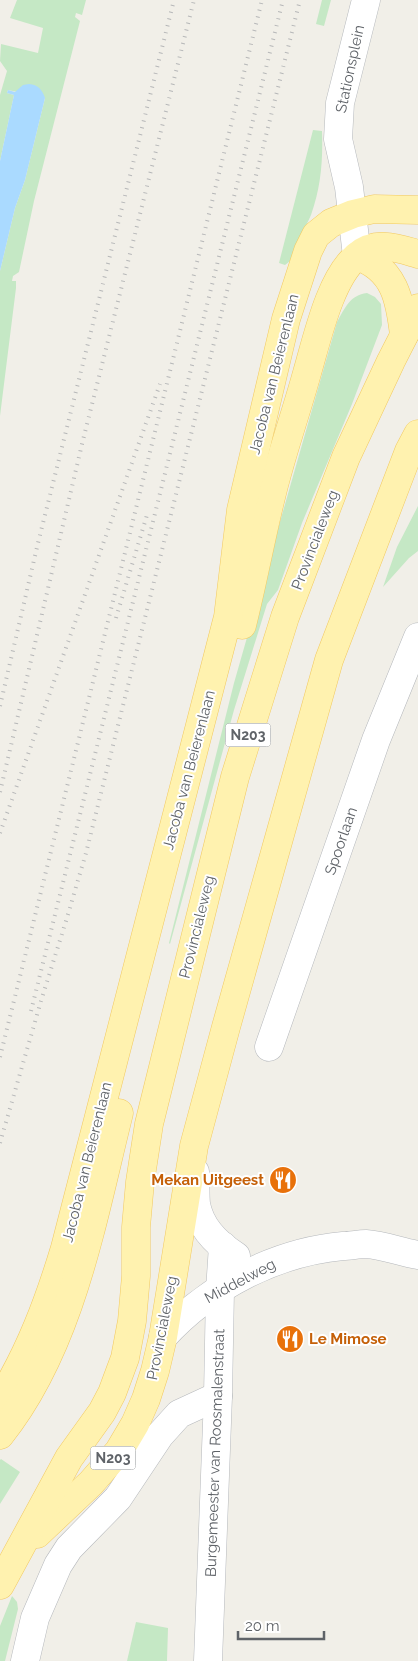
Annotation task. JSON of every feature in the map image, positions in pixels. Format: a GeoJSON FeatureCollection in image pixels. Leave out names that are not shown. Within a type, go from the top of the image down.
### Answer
{"type":"FeatureCollection","features":[{"type":"Feature","properties":{"kind":"main road","name":"Jacoba van Beierenlaan"},"geometry":{"type":"LineString","coordinates":[[0,1400],[17,1373],[38,1329],[65,1248],[228,617],[241,510],[286,319],[308,250],[316,235],[331,223],[353,214],[374,209],[418,210]]}},
{"type":"Feature","properties":{"kind":"main road","name":"Jacoba van Beierenlaan"},"geometry":{"type":"LineString","coordinates":[[0,1435],[26,1397],[51,1348],[86,1248],[184,849],[253,582],[272,492],[335,286],[344,271],[357,256],[369,248],[385,245],[418,254]]}},
{"type":"Feature","properties":{"kind":"main road"},"geometry":{"type":"LineString","coordinates":[[357,256],[368,260],[387,276],[400,307],[404,335]]}},
{"type":"Feature","properties":{"kind":"main road","name":"Provincialeweg"},"geometry":{"type":"LineString","coordinates":[[0,1585],[69,1458],[102,1412],[112,1393],[125,1358],[132,1321],[136,1276],[136,1226],[140,1182],[149,1124],[235,777],[285,617],[336,484],[354,439],[418,308]]}},
{"type":"Feature","properties":{"kind":"main road","name":"Provincialeweg"},"geometry":{"type":"LineString","coordinates":[[20,1550],[92,1483],[119,1451],[146,1399],[163,1337],[194,1146],[329,660],[409,451],[418,434]]}},
{"type":"Feature","properties":{"kind":"street","name":"Stationsplein"},"geometry":{"type":"LineString","coordinates":[[357,256],[349,187],[342,164],[338,139],[340,103],[366,0]]}},
{"type":"Feature","properties":{"kind":"street","name":"Spoorlaan"},"geometry":{"type":"LineString","coordinates":[[269,1046],[376,740],[418,637]]}},
{"type":"Feature","properties":{"kind":"street"},"geometry":{"type":"LineString","coordinates":[[194,1146],[196,1205],[210,1235],[240,1259],[260,1268]]}},
{"type":"Feature","properties":{"kind":"street","name":"Middelweg"},"geometry":{"type":"LineString","coordinates":[[163,1337],[180,1318],[220,1290],[260,1268],[290,1256],[323,1248],[366,1244],[418,1256]]}},
{"type":"Feature","properties":{"kind":"street","name":"Burgemeester van Roosmalenstraat"},"geometry":{"type":"LineString","coordinates":[[208,1661],[223,1246]]}},
{"type":"Feature","properties":{"kind":"street"},"geometry":{"type":"LineString","coordinates":[[25,1661],[35,1618],[58,1565],[69,1548],[118,1498],[160,1435],[179,1414],[218,1396]]}},
{"type":"Feature","properties":{"kind":"green space"},"geometry":{"type":"Polygon","coordinates":[[[17,0],[86,0],[82,15],[76,13],[75,17],[80,21],[34,201],[19,272],[13,276],[12,281],[16,281],[16,288],[0,416],[0,271],[45,98],[8,90],[7,93],[14,95],[0,161],[0,95],[7,71],[0,61],[1,44],[38,53],[43,28],[10,18],[17,0]]]}},
{"type":"Feature","properties":{"kind":"green space"},"geometry":{"type":"Polygon","coordinates":[[[322,0],[331,0],[324,26],[316,24],[322,0]]]}},
{"type":"Feature","properties":{"kind":"green space"},"geometry":{"type":"Polygon","coordinates":[[[313,130],[322,131],[322,163],[317,194],[311,215],[295,252],[285,265],[279,263],[313,130]]]}},
{"type":"Feature","properties":{"kind":"green space"},"geometry":{"type":"Polygon","coordinates":[[[367,293],[375,297],[381,304],[382,325],[352,404],[302,523],[278,590],[267,604],[234,710],[170,944],[234,683],[337,322],[352,299],[367,293]]]}},
{"type":"Feature","properties":{"kind":"green space"},"geometry":{"type":"Polygon","coordinates":[[[418,506],[418,551],[409,558],[383,587],[397,547],[418,506]]]}},
{"type":"Feature","properties":{"kind":"green space"},"geometry":{"type":"Polygon","coordinates":[[[0,1460],[20,1472],[0,1504],[0,1460]]]}},
{"type":"Feature","properties":{"kind":"green space"},"geometry":{"type":"Polygon","coordinates":[[[12,1596],[17,1602],[18,1609],[5,1661],[0,1661],[0,1626],[12,1596]]]}},
{"type":"Feature","properties":{"kind":"green space"},"geometry":{"type":"Polygon","coordinates":[[[136,1622],[168,1628],[167,1661],[127,1661],[136,1622]]]}},
{"type":"Feature","properties":{"kind":"water"},"geometry":{"type":"Polygon","coordinates":[[[29,84],[39,88],[45,98],[0,271],[0,161],[14,95],[7,93],[8,90],[15,92],[23,85],[29,84]]]}},
{"type":"Feature","properties":{"kind":"railway"},"geometry":{"type":"LineString","coordinates":[[0,706],[38,543],[174,0]]}},
{"type":"Feature","properties":{"kind":"railway"},"geometry":{"type":"LineString","coordinates":[[0,792],[83,440],[194,0]]}},
{"type":"Feature","properties":{"kind":"railway"},"geometry":{"type":"LineString","coordinates":[[0,1057],[262,0]]}},
{"type":"Feature","properties":{"kind":"railway"},"geometry":{"type":"LineString","coordinates":[[31,1011],[283,0]]}},
{"type":"Feature","properties":{"kind":"railway"},"geometry":{"type":"LineString","coordinates":[[0,1143],[86,853],[300,0]]}},
{"type":"Feature","properties":{"kind":"railway"},"geometry":{"type":"LineString","coordinates":[[0,833],[160,384]]}},
{"type":"Feature","properties":{"kind":"railway"},"geometry":{"type":"LineString","coordinates":[[116,618],[147,515]]}},
{"type":"Feature","properties":{"kind":"place","name":"Mekan Uitgeest"},"geometry":{"type":"Point","coordinates":[283,1180]}},
{"type":"Feature","properties":{"kind":"place","name":"Le Mimose"},"geometry":{"type":"Point","coordinates":[290,1339]}}]}
